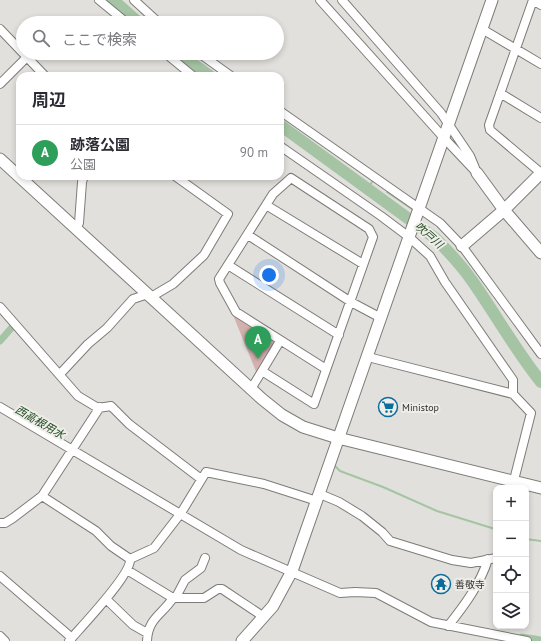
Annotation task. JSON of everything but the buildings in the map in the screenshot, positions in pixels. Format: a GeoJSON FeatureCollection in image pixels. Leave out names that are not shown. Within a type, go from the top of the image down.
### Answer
{"type":"FeatureCollection","features":[{"type":"Feature","properties":{"kind":"street"},"geometry":{"type":"LineString","coordinates":[[99,0],[118,16]]}},
{"type":"Feature","properties":{"kind":"street"},"geometry":{"type":"LineString","coordinates":[[134,0],[151,16]]}},
{"type":"Feature","properties":{"kind":"street"},"geometry":{"type":"LineString","coordinates":[[320,0],[477,173],[504,210],[541,253]]}},
{"type":"Feature","properties":{"kind":"street"},"geometry":{"type":"LineString","coordinates":[[342,0],[449,124],[470,156],[477,173]]}},
{"type":"Feature","properties":{"kind":"street"},"geometry":{"type":"LineString","coordinates":[[242,641],[279,598],[292,572],[492,0]]}},
{"type":"Feature","properties":{"kind":"street"},"geometry":{"type":"LineString","coordinates":[[462,246],[504,210],[541,173],[490,129],[489,125],[533,0],[541,5]]}},
{"type":"Feature","properties":{"kind":"street"},"geometry":{"type":"LineString","coordinates":[[0,29],[16,46]]}},
{"type":"Feature","properties":{"kind":"street"},"geometry":{"type":"LineString","coordinates":[[482,29],[541,64]]}},
{"type":"Feature","properties":{"kind":"street"},"geometry":{"type":"LineString","coordinates":[[0,84],[19,60]]}},
{"type":"Feature","properties":{"kind":"street"},"geometry":{"type":"LineString","coordinates":[[30,60],[42,72]]}},
{"type":"Feature","properties":{"kind":"street"},"geometry":{"type":"LineString","coordinates":[[174,60],[188,72]]}},
{"type":"Feature","properties":{"kind":"street"},"geometry":{"type":"LineString","coordinates":[[209,60],[225,72]]}},
{"type":"Feature","properties":{"kind":"street"},"geometry":{"type":"LineString","coordinates":[[500,93],[541,118]]}},
{"type":"Feature","properties":{"kind":"street"},"geometry":{"type":"LineString","coordinates":[[284,114],[415,206],[420,207],[440,223],[462,246],[541,354]]}},
{"type":"Feature","properties":{"kind":"street"},"geometry":{"type":"LineString","coordinates":[[284,149],[409,237],[430,256],[444,282],[514,380],[513,394]]}},
{"type":"Feature","properties":{"kind":"street"},"geometry":{"type":"LineString","coordinates":[[0,159],[16,174]]}},
{"type":"Feature","properties":{"kind":"street"},"geometry":{"type":"LineString","coordinates":[[262,371],[314,404],[373,237],[369,229],[291,178],[273,194],[219,279],[236,312],[326,369]]}},
{"type":"Feature","properties":{"kind":"street"},"geometry":{"type":"LineString","coordinates":[[23,180],[251,388],[289,419],[303,427],[338,438],[513,485],[531,414],[513,394],[368,357]]}},
{"type":"Feature","properties":{"kind":"street"},"geometry":{"type":"LineString","coordinates":[[76,228],[79,223],[83,180]]}},
{"type":"Feature","properties":{"kind":"street"},"geometry":{"type":"LineString","coordinates":[[60,374],[88,344],[107,328],[133,299],[149,296],[173,284],[204,255],[228,214],[181,180]]}},
{"type":"Feature","properties":{"kind":"street"},"geometry":{"type":"LineString","coordinates":[[266,205],[363,264]]}},
{"type":"Feature","properties":{"kind":"street"},"geometry":{"type":"LineString","coordinates":[[248,235],[351,302],[381,318]]}},
{"type":"Feature","properties":{"kind":"street"},"geometry":{"type":"LineString","coordinates":[[228,265],[339,335]]}},
{"type":"Feature","properties":{"kind":"street"},"geometry":{"type":"LineString","coordinates":[[0,307],[78,396],[100,407],[111,406],[129,424],[201,479]]}},
{"type":"Feature","properties":{"kind":"street"},"geometry":{"type":"LineString","coordinates":[[251,388],[280,341]]}},
{"type":"Feature","properties":{"kind":"street"},"geometry":{"type":"LineString","coordinates":[[0,407],[181,512],[241,550],[340,593],[376,593],[430,622],[527,641]]}},
{"type":"Feature","properties":{"kind":"street"},"geometry":{"type":"LineString","coordinates":[[0,523],[5,523],[13,518],[42,496],[100,407]]}},
{"type":"Feature","properties":{"kind":"street"},"geometry":{"type":"LineString","coordinates":[[130,559],[154,548],[181,512],[206,472],[339,502],[362,516],[382,532],[390,541],[452,560],[471,563],[492,558]]}},
{"type":"Feature","properties":{"kind":"street"},"geometry":{"type":"LineString","coordinates":[[529,487],[541,488]]}},
{"type":"Feature","properties":{"kind":"street"},"geometry":{"type":"LineString","coordinates":[[42,496],[96,532],[111,546],[130,559]]}},
{"type":"Feature","properties":{"kind":"street"},"geometry":{"type":"LineString","coordinates":[[106,599],[147,637],[154,617],[174,598],[185,580],[201,568],[205,558]]}},
{"type":"Feature","properties":{"kind":"street"},"geometry":{"type":"LineString","coordinates":[[448,626],[462,608],[492,558]]}},
{"type":"Feature","properties":{"kind":"street"},"geometry":{"type":"LineString","coordinates":[[0,576],[70,639],[106,599],[127,570],[131,563],[130,559]]}},
{"type":"Feature","properties":{"kind":"street"},"geometry":{"type":"LineString","coordinates":[[127,570],[174,598],[204,598],[218,589],[222,589],[264,617]]}},
{"type":"Feature","properties":{"kind":"street"},"geometry":{"type":"LineString","coordinates":[[0,636],[5,641]]}},
{"type":"Feature","properties":{"kind":"shaded area"},"geometry":{"type":"Polygon","coordinates":[[[233,315],[275,340],[275,344],[257,374],[233,315]]]}},
{"type":"Feature","properties":{"kind":"waterway","name":"吹戸川"},"geometry":{"type":"LineString","coordinates":[[113,0],[131,16]]}},
{"type":"Feature","properties":{"kind":"waterway","name":"吹戸川"},"geometry":{"type":"LineString","coordinates":[[188,60],[204,72]]}},
{"type":"Feature","properties":{"kind":"waterway","name":"吹戸川"},"geometry":{"type":"LineString","coordinates":[[284,128],[435,238],[469,276],[523,358],[541,382]]}},
{"type":"Feature","properties":{"kind":"waterway"},"geometry":{"type":"LineString","coordinates":[[368,188],[372,182]]}},
{"type":"Feature","properties":{"kind":"waterway"},"geometry":{"type":"LineString","coordinates":[[387,192],[412,209]]}},
{"type":"Feature","properties":{"kind":"waterway","name":"西高根用水"},"geometry":{"type":"LineString","coordinates":[[0,341],[14,325]]}},
{"type":"Feature","properties":{"kind":"waterway"},"geometry":{"type":"LineString","coordinates":[[335,466],[340,471],[383,487],[437,511],[493,528]]}},
{"type":"Feature","properties":{"kind":"waterway"},"geometry":{"type":"LineString","coordinates":[[529,539],[541,541]]}},
{"type":"Feature","properties":{"kind":"waterway","name":"西高根用水"},"geometry":{"type":"LineString","coordinates":[[522,637],[541,640]]}},
{"type":"Feature","properties":{"kind":"place","name":"跡落公園"},"geometry":{"type":"Point","coordinates":[258,359]}},
{"type":"Feature","properties":{"kind":"place","name":"Ministop"},"geometry":{"type":"Point","coordinates":[388,407]}},
{"type":"Feature","properties":{"kind":"place","name":"善敬寺"},"geometry":{"type":"Point","coordinates":[441,584]}}]}
